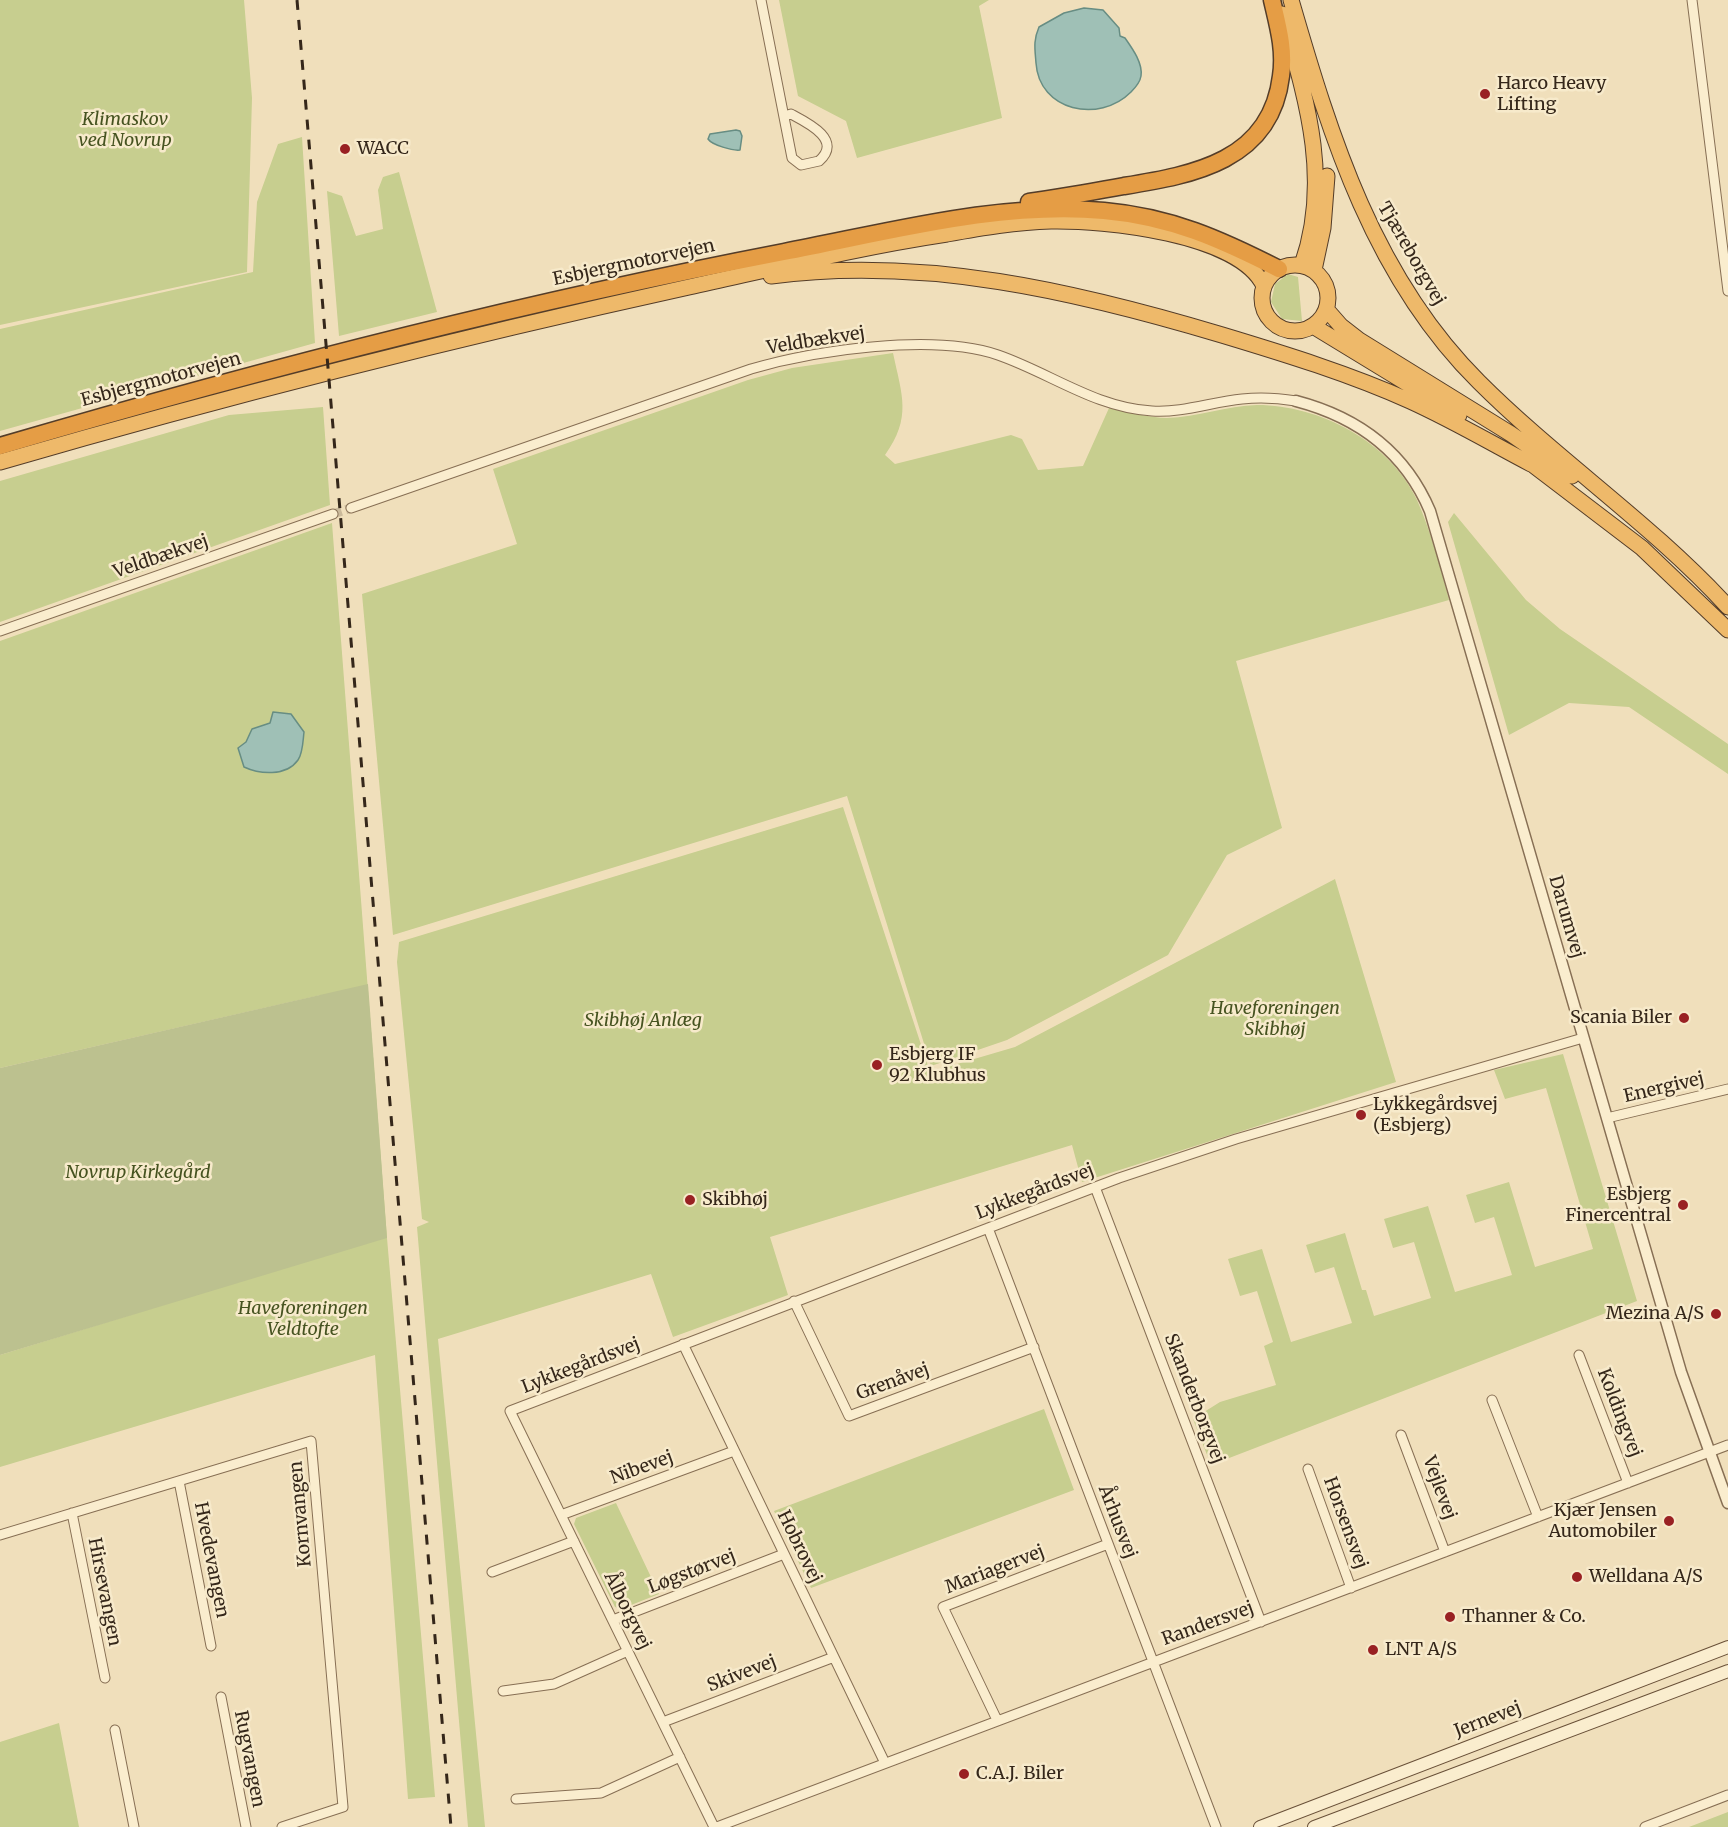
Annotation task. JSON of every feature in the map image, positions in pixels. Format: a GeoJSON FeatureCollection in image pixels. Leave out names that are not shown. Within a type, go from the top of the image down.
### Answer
{"type":"FeatureCollection","features":[{"type":"Feature","properties":{"kind":"highway"},"geometry":{"type":"LineString","coordinates":[[915,225],[991,209],[1174,178],[1206,169],[1231,156],[1250,142],[1261,128],[1278,95],[1281,77],[1281,40],[1272,0]]}},
{"type":"Feature","properties":{"kind":"highway"},"geometry":{"type":"LineString","coordinates":[[1278,0],[1303,84],[1316,157],[1315,213],[1308,267]]}},
{"type":"Feature","properties":{"kind":"highway","name":"Tjæreborgvej"},"geometry":{"type":"LineString","coordinates":[[1291,0],[1309,60],[1357,198],[1384,255],[1419,310],[1478,381],[1636,520],[1728,607]]}},
{"type":"Feature","properties":{"kind":"highway"},"geometry":{"type":"LineString","coordinates":[[1308,267],[1323,228],[1326,165],[1322,125],[1309,60]]}},
{"type":"Feature","properties":{"kind":"highway","name":"Esbjergmotorvejen"},"geometry":{"type":"LineString","coordinates":[[0,446],[168,397],[400,337],[692,269],[915,225],[1030,211],[1101,210],[1184,225],[1231,244],[1279,268]]}},
{"type":"Feature","properties":{"kind":"highway","name":"Esbjergmotorvejen"},"geometry":{"type":"LineString","coordinates":[[0,462],[162,416],[429,346],[785,264],[921,238],[1048,221],[1103,222],[1160,230],[1229,256],[1260,276],[1264,286]]}},
{"type":"Feature","properties":{"kind":"highway"},"geometry":{"type":"LineString","coordinates":[[1308,267],[1327,286],[1327,310],[1313,326],[1304,330],[1286,330],[1271,320],[1263,304],[1264,286],[1279,268],[1308,267]]}},
{"type":"Feature","properties":{"kind":"highway"},"geometry":{"type":"LineString","coordinates":[[693,286],[798,272],[896,269],[977,277],[1064,294],[1215,333],[1354,379],[1409,401],[1531,464]]}},
{"type":"Feature","properties":{"kind":"highway","name":"Tjæreborgvej"},"geometry":{"type":"LineString","coordinates":[[1327,310],[1341,326],[1359,340],[1512,434],[1636,520]]}},
{"type":"Feature","properties":{"kind":"highway"},"geometry":{"type":"LineString","coordinates":[[1313,326],[1505,443],[1642,548],[1728,630]]}},
{"type":"Feature","properties":{"kind":"main road","name":"Jernevej"},"geometry":{"type":"LineString","coordinates":[[1260,1827],[1728,1647]]}},
{"type":"Feature","properties":{"kind":"main road"},"geometry":{"type":"LineString","coordinates":[[1314,1827],[1725,1670]]}},
{"type":"Feature","properties":{"kind":"main road"},"geometry":{"type":"LineString","coordinates":[[1281,1827],[1289,1824],[1296,1813]]}},
{"type":"Feature","properties":{"kind":"street"},"geometry":{"type":"LineString","coordinates":[[761,0],[784,116],[795,162],[805,166],[819,161],[826,152],[827,144],[821,132],[791,114],[784,116]]}},
{"type":"Feature","properties":{"kind":"street"},"geometry":{"type":"LineString","coordinates":[[1692,0],[1728,291]]}},
{"type":"Feature","properties":{"kind":"street","name":"Veldbækvej"},"geometry":{"type":"LineString","coordinates":[[351,508],[751,369],[795,358],[862,350],[952,344],[998,355],[1096,399],[1152,411],[1176,410],[1241,399],[1269,398],[1296,401]]}},
{"type":"Feature","properties":{"kind":"street","name":"Darumvej"},"geometry":{"type":"LineString","coordinates":[[1296,401],[1331,411],[1371,434],[1405,468],[1426,503],[1442,548],[1682,1372],[1728,1503]]}},
{"type":"Feature","properties":{"kind":"street","name":"Veldbækvej"},"geometry":{"type":"LineString","coordinates":[[0,631],[333,514]]}},
{"type":"Feature","properties":{"kind":"street","name":"Lykkegårdsvej"},"geometry":{"type":"LineString","coordinates":[[510,1411],[1095,1186],[1236,1139],[1583,1038]]}},
{"type":"Feature","properties":{"kind":"street","name":"Energivej"},"geometry":{"type":"LineString","coordinates":[[1607,1118],[1728,1089]]}},
{"type":"Feature","properties":{"kind":"street","name":"Skanderborgvej"},"geometry":{"type":"LineString","coordinates":[[1095,1186],[1261,1622]]}},
{"type":"Feature","properties":{"kind":"street","name":"Århusvej"},"geometry":{"type":"LineString","coordinates":[[988,1228],[1216,1827]]}},
{"type":"Feature","properties":{"kind":"street","name":"Grenåvej"},"geometry":{"type":"LineString","coordinates":[[794,1301],[849,1416],[1034,1347]]}},
{"type":"Feature","properties":{"kind":"street","name":"Hobrovej"},"geometry":{"type":"LineString","coordinates":[[683,1344],[885,1763]]}},
{"type":"Feature","properties":{"kind":"street","name":"Koldingvej"},"geometry":{"type":"LineString","coordinates":[[1579,1355],[1628,1483]]}},
{"type":"Feature","properties":{"kind":"street"},"geometry":{"type":"LineString","coordinates":[[1492,1400],[1538,1517]]}},
{"type":"Feature","properties":{"kind":"street","name":"Ålborgvej"},"geometry":{"type":"LineString","coordinates":[[510,1411],[716,1827]]}},
{"type":"Feature","properties":{"kind":"street","name":"Vejlevej"},"geometry":{"type":"LineString","coordinates":[[1401,1435],[1445,1552]]}},
{"type":"Feature","properties":{"kind":"street","name":"Kornvangen"},"geometry":{"type":"LineString","coordinates":[[0,1535],[311,1442],[343,1807],[282,1827]]}},
{"type":"Feature","properties":{"kind":"street"},"geometry":{"type":"LineString","coordinates":[[1709,1452],[1728,1445]]}},
{"type":"Feature","properties":{"kind":"street","name":"Nibevej"},"geometry":{"type":"LineString","coordinates":[[561,1515],[734,1451]]}},
{"type":"Feature","properties":{"kind":"street","name":"Randersvej"},"geometry":{"type":"LineString","coordinates":[[716,1827],[1709,1452]]}},
{"type":"Feature","properties":{"kind":"street","name":"Horsensvej"},"geometry":{"type":"LineString","coordinates":[[1308,1469],[1352,1588]]}},
{"type":"Feature","properties":{"kind":"street","name":"Hvedevangen"},"geometry":{"type":"LineString","coordinates":[[179,1481],[211,1646]]}},
{"type":"Feature","properties":{"kind":"street","name":"Hirsevangen"},"geometry":{"type":"LineString","coordinates":[[72,1513],[105,1678]]}},
{"type":"Feature","properties":{"kind":"street"},"geometry":{"type":"LineString","coordinates":[[492,1572],[574,1541]]}},
{"type":"Feature","properties":{"kind":"street","name":"Mariagervej"},"geometry":{"type":"LineString","coordinates":[[997,1720],[943,1607],[1108,1544]]}},
{"type":"Feature","properties":{"kind":"street","name":"Løgstørvej"},"geometry":{"type":"LineString","coordinates":[[613,1620],[784,1554]]}},
{"type":"Feature","properties":{"kind":"street"},"geometry":{"type":"LineString","coordinates":[[503,1691],[554,1684],[628,1651]]}},
{"type":"Feature","properties":{"kind":"street","name":"Skivevej"},"geometry":{"type":"LineString","coordinates":[[663,1722],[834,1657]]}},
{"type":"Feature","properties":{"kind":"street","name":"Rugvangen"},"geometry":{"type":"LineString","coordinates":[[221,1697],[246,1827]]}},
{"type":"Feature","properties":{"kind":"street"},"geometry":{"type":"LineString","coordinates":[[115,1730],[134,1827]]}},
{"type":"Feature","properties":{"kind":"street"},"geometry":{"type":"LineString","coordinates":[[516,1799],[601,1793],[680,1757]]}},
{"type":"Feature","properties":{"kind":"street"},"geometry":{"type":"LineString","coordinates":[[1645,1827],[1728,1795]]}},
{"type":"Feature","properties":{"kind":"green space","name":"Klimaskov ved Novrup"},"geometry":{"type":"Polygon","coordinates":[[[0,0],[244,0],[252,98],[247,272],[0,325],[0,0]]]}},
{"type":"Feature","properties":{"kind":"green space"},"geometry":{"type":"Polygon","coordinates":[[[779,0],[989,0],[979,6],[1002,118],[857,158],[846,121],[798,96],[779,0]]]}},
{"type":"Feature","properties":{"kind":"green space"},"geometry":{"type":"Polygon","coordinates":[[[302,137],[315,343],[0,431],[0,329],[253,272],[257,202],[278,144],[302,137]]]}},
{"type":"Feature","properties":{"kind":"green space"},"geometry":{"type":"Polygon","coordinates":[[[399,172],[437,312],[339,336],[327,191],[342,196],[356,236],[383,229],[378,190],[383,177],[399,172]]]}},
{"type":"Feature","properties":{"kind":"green space"},"geometry":{"type":"Polygon","coordinates":[[[1288,274],[1298,277],[1302,321],[1282,319],[1271,302],[1275,284],[1288,274]]]}},
{"type":"Feature","properties":{"kind":"green space"},"geometry":{"type":"Polygon","coordinates":[[[893,353],[903,406],[899,429],[885,455],[895,464],[1011,435],[1022,439],[1038,470],[1083,466],[1109,408],[1167,418],[1257,405],[1305,412],[1328,420],[1371,444],[1405,479],[1427,524],[1449,600],[1236,661],[1282,828],[1227,855],[1168,955],[1007,1040],[931,1066],[847,796],[393,935],[362,594],[517,544],[493,469],[748,380],[792,368],[893,353]]]}},
{"type":"Feature","properties":{"kind":"green space"},"geometry":{"type":"Polygon","coordinates":[[[323,407],[330,505],[0,622],[0,481],[229,415],[323,407]]]}},
{"type":"Feature","properties":{"kind":"green space"},"geometry":{"type":"Polygon","coordinates":[[[1454,513],[1526,600],[1560,629],[1728,744],[1728,774],[1629,707],[1569,703],[1509,735],[1448,522],[1454,513]]]}},
{"type":"Feature","properties":{"kind":"green space","name":"Haveforeningen Veldtofte"},"geometry":{"type":"Polygon","coordinates":[[[332,523],[387,1238],[435,1797],[408,1799],[375,1355],[0,1467],[0,1355],[228,1285],[321,995],[0,1068],[0,641],[332,523]]]}},
{"type":"Feature","properties":{"kind":"green space"},"geometry":{"type":"Polygon","coordinates":[[[843,807],[930,1072],[1015,1047],[1335,879],[1396,1082],[1082,1182],[1072,1145],[770,1237],[788,1295],[673,1337],[651,1274],[438,1339],[485,1827],[468,1827],[417,1227],[429,1222],[422,1219],[397,962],[399,942],[843,807]]]}},
{"type":"Feature","properties":{"kind":"green space","name":"Novrup Kirkegård"},"geometry":{"type":"Polygon","coordinates":[[[368,984],[387,1238],[0,1355],[0,1068],[368,984]]]}},
{"type":"Feature","properties":{"kind":"green space"},"geometry":{"type":"Polygon","coordinates":[[[1563,1054],[1637,1301],[1211,1465],[1193,1419],[1220,1402],[1276,1385],[1264,1346],[1273,1342],[1257,1291],[1240,1296],[1228,1259],[1262,1249],[1291,1342],[1352,1323],[1334,1267],[1315,1273],[1306,1245],[1345,1233],[1362,1290],[1366,1290],[1374,1316],[1431,1298],[1414,1242],[1393,1248],[1384,1219],[1428,1206],[1455,1292],[1512,1275],[1494,1217],[1475,1223],[1466,1195],[1509,1182],[1535,1267],[1593,1249],[1546,1088],[1505,1099],[1494,1070],[1563,1054]]]}},
{"type":"Feature","properties":{"kind":"green space"},"geometry":{"type":"Polygon","coordinates":[[[1044,1409],[1074,1490],[811,1588],[774,1511],[1044,1409]]]}},
{"type":"Feature","properties":{"kind":"green space"},"geometry":{"type":"Polygon","coordinates":[[[616,1503],[659,1594],[621,1609],[615,1607],[574,1524],[576,1518],[616,1503]]]}},
{"type":"Feature","properties":{"kind":"green space"},"geometry":{"type":"Polygon","coordinates":[[[59,1723],[79,1827],[0,1827],[0,1742],[59,1723]]]}},
{"type":"Feature","properties":{"kind":"green space"},"geometry":{"type":"Polygon","coordinates":[[[1728,1812],[1728,1827],[1689,1827],[1728,1812]]]}},
{"type":"Feature","properties":{"kind":"water"},"geometry":{"type":"Polygon","coordinates":[[[1084,8],[1103,10],[1119,28],[1120,36],[1125,38],[1134,51],[1141,71],[1137,85],[1118,102],[1103,108],[1088,110],[1059,102],[1048,92],[1040,79],[1035,49],[1039,27],[1064,13],[1084,8]]]}},
{"type":"Feature","properties":{"kind":"water"},"geometry":{"type":"Polygon","coordinates":[[[740,131],[742,136],[740,150],[723,147],[708,139],[710,134],[740,131]]]}},
{"type":"Feature","properties":{"kind":"water"},"geometry":{"type":"Polygon","coordinates":[[[273,712],[291,714],[304,732],[300,757],[293,765],[280,772],[257,771],[244,767],[238,748],[246,742],[252,729],[270,723],[273,712]]]}},
{"type":"Feature","properties":{"kind":"tunnel"},"geometry":{"type":"LineString","coordinates":[[333,514],[351,508]]}},
{"type":"Feature","properties":{"kind":"railway"},"geometry":{"type":"LineString","coordinates":[[297,0],[451,1827]]}},
{"type":"Feature","properties":{"kind":"place","name":"Harco Heavy Lifting"},"geometry":{"type":"Point","coordinates":[1485,94]}},
{"type":"Feature","properties":{"kind":"place","name":"WACC"},"geometry":{"type":"Point","coordinates":[345,149]}},
{"type":"Feature","properties":{"kind":"place","name":"Scania Biler"},"geometry":{"type":"Point","coordinates":[1684,1018]}},
{"type":"Feature","properties":{"kind":"place","name":"Esbjerg IF 92 Klubhus"},"geometry":{"type":"Point","coordinates":[877,1065]}},
{"type":"Feature","properties":{"kind":"place","name":"Lykkegårdsvej (Esbjerg)"},"geometry":{"type":"Point","coordinates":[1361,1115]}},
{"type":"Feature","properties":{"kind":"place","name":"Skibhøj"},"geometry":{"type":"Point","coordinates":[690,1200]}},
{"type":"Feature","properties":{"kind":"place","name":"Esbjerg Finercentral"},"geometry":{"type":"Point","coordinates":[1683,1205]}},
{"type":"Feature","properties":{"kind":"place","name":"Mezina A/S"},"geometry":{"type":"Point","coordinates":[1716,1314]}},
{"type":"Feature","properties":{"kind":"place","name":"Kjær Jensen Automobiler"},"geometry":{"type":"Point","coordinates":[1669,1521]}},
{"type":"Feature","properties":{"kind":"place","name":"Welldana A/S"},"geometry":{"type":"Point","coordinates":[1577,1577]}},
{"type":"Feature","properties":{"kind":"place","name":"Thanner & Co."},"geometry":{"type":"Point","coordinates":[1450,1617]}},
{"type":"Feature","properties":{"kind":"place","name":"LNT A/S"},"geometry":{"type":"Point","coordinates":[1373,1650]}},
{"type":"Feature","properties":{"kind":"place","name":"C.A.J. Biler"},"geometry":{"type":"Point","coordinates":[964,1774]}},
{"type":"Feature","properties":{"kind":"park label","name":"Haveforeningen Skibhøj"},"geometry":{"type":"Point","coordinates":[1275,1019]}},
{"type":"Feature","properties":{"kind":"park label","name":"Skibhøj Anlæg"},"geometry":{"type":"Point","coordinates":[643,1021]}}]}
